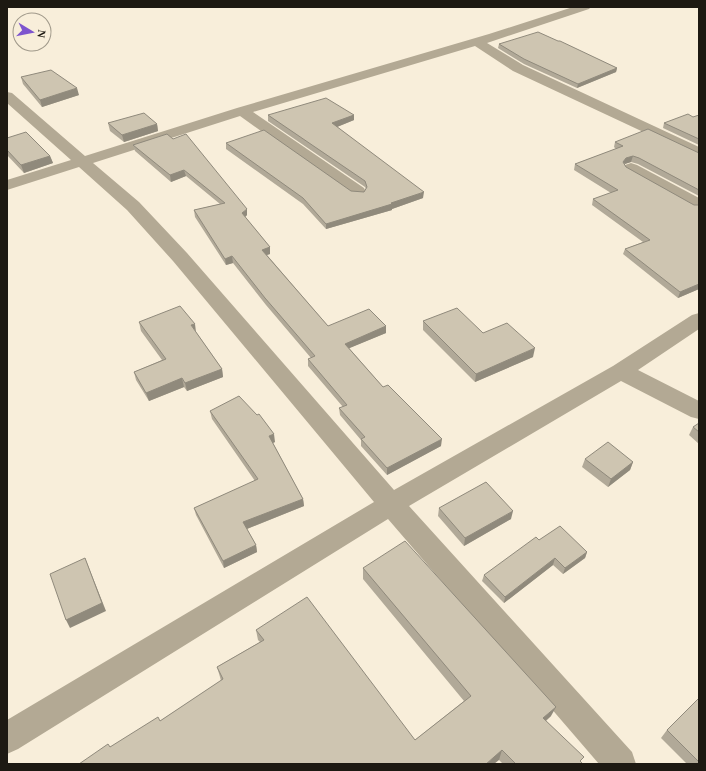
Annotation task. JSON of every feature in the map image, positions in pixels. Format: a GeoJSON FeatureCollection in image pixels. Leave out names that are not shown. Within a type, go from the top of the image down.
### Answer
{"type":"FeatureCollection","features":[{"type":"Feature","properties":{"kind":"street"},"geometry":{"type":"LineString","coordinates":[[7,185],[242,111],[585,7]]}},
{"type":"Feature","properties":{"kind":"street"},"geometry":{"type":"LineString","coordinates":[[476,41],[518,68],[699,153]]}},
{"type":"Feature","properties":{"kind":"street"},"geometry":{"type":"LineString","coordinates":[[7,96],[133,206],[180,257],[391,504],[620,764]]}},
{"type":"Feature","properties":{"kind":"street"},"geometry":{"type":"LineString","coordinates":[[242,111],[358,192]]}},
{"type":"Feature","properties":{"kind":"street"},"geometry":{"type":"LineString","coordinates":[[631,168],[699,205]]}},
{"type":"Feature","properties":{"kind":"street"},"geometry":{"type":"LineString","coordinates":[[7,738],[391,504],[620,371],[699,320]]}},
{"type":"Feature","properties":{"kind":"street"},"geometry":{"type":"LineString","coordinates":[[620,371],[699,411]]}},
{"type":"Feature","properties":{"kind":"building"},"geometry":{"type":"Polygon","coordinates":[[[538,32],[617,68],[578,84],[524,59],[499,44],[538,32]]]}},
{"type":"Feature","properties":{"kind":"building"},"geometry":{"type":"Polygon","coordinates":[[[51,70],[77,88],[40,100],[21,77],[51,70]]]}},
{"type":"Feature","properties":{"kind":"building"},"geometry":{"type":"Polygon","coordinates":[[[326,98],[354,115],[332,123],[424,192],[391,203],[392,204],[326,224],[303,198],[226,143],[264,130],[351,191],[364,192],[367,187],[365,181],[268,115],[326,98]]]}},
{"type":"Feature","properties":{"kind":"building"},"geometry":{"type":"Polygon","coordinates":[[[144,113],[157,124],[122,135],[108,123],[144,113]]]}},
{"type":"Feature","properties":{"kind":"building"},"geometry":{"type":"Polygon","coordinates":[[[688,114],[693,117],[699,115],[699,139],[664,123],[688,114]]]}},
{"type":"Feature","properties":{"kind":"building"},"geometry":{"type":"Polygon","coordinates":[[[648,129],[699,153],[699,190],[639,158],[633,156],[626,158],[623,162],[626,167],[694,205],[699,205],[699,284],[680,292],[625,249],[650,240],[593,199],[618,190],[575,164],[623,146],[615,142],[648,129]]]}},
{"type":"Feature","properties":{"kind":"building"},"geometry":{"type":"Polygon","coordinates":[[[26,132],[50,156],[21,165],[7,150],[7,138],[26,132]]]}},
{"type":"Feature","properties":{"kind":"building"},"geometry":{"type":"Polygon","coordinates":[[[167,134],[173,139],[186,134],[247,209],[242,213],[270,247],[262,250],[328,326],[369,309],[386,326],[345,344],[383,387],[388,385],[442,439],[387,468],[361,439],[365,437],[339,408],[347,405],[308,359],[315,356],[265,298],[232,256],[225,259],[194,210],[225,203],[184,170],[170,175],[133,145],[167,134]]]}},
{"type":"Feature","properties":{"kind":"building"},"geometry":{"type":"Polygon","coordinates":[[[180,306],[195,324],[191,325],[222,369],[185,383],[182,378],[146,393],[134,372],[166,359],[139,322],[180,306]]]}},
{"type":"Feature","properties":{"kind":"building"},"geometry":{"type":"Polygon","coordinates":[[[457,308],[483,333],[507,323],[535,348],[476,374],[423,321],[457,308]]]}},
{"type":"Feature","properties":{"kind":"building"},"geometry":{"type":"Polygon","coordinates":[[[239,396],[257,415],[259,414],[274,434],[269,436],[303,499],[243,522],[256,545],[223,561],[194,508],[258,479],[210,411],[239,396]]]}},
{"type":"Feature","properties":{"kind":"building"},"geometry":{"type":"Polygon","coordinates":[[[699,423],[699,432],[693,427],[699,423]]]}},
{"type":"Feature","properties":{"kind":"building"},"geometry":{"type":"Polygon","coordinates":[[[608,442],[633,462],[611,479],[585,459],[608,442]]]}},
{"type":"Feature","properties":{"kind":"building"},"geometry":{"type":"Polygon","coordinates":[[[486,482],[513,511],[465,538],[439,508],[486,482]]]}},
{"type":"Feature","properties":{"kind":"building"},"geometry":{"type":"Polygon","coordinates":[[[560,526],[587,552],[565,568],[555,558],[505,597],[484,575],[536,537],[539,540],[560,526]]]}},
{"type":"Feature","properties":{"kind":"building"},"geometry":{"type":"Polygon","coordinates":[[[405,541],[556,707],[543,718],[584,757],[580,761],[583,764],[516,764],[502,750],[486,764],[79,764],[108,744],[110,747],[158,717],[160,721],[223,679],[217,667],[264,640],[256,630],[307,597],[415,740],[471,696],[363,568],[405,541]]]}},
{"type":"Feature","properties":{"kind":"building"},"geometry":{"type":"Polygon","coordinates":[[[85,558],[102,603],[66,620],[50,574],[85,558]]]}},
{"type":"Feature","properties":{"kind":"building"},"geometry":{"type":"Polygon","coordinates":[[[699,698],[699,762],[667,730],[699,698]]]}}]}
